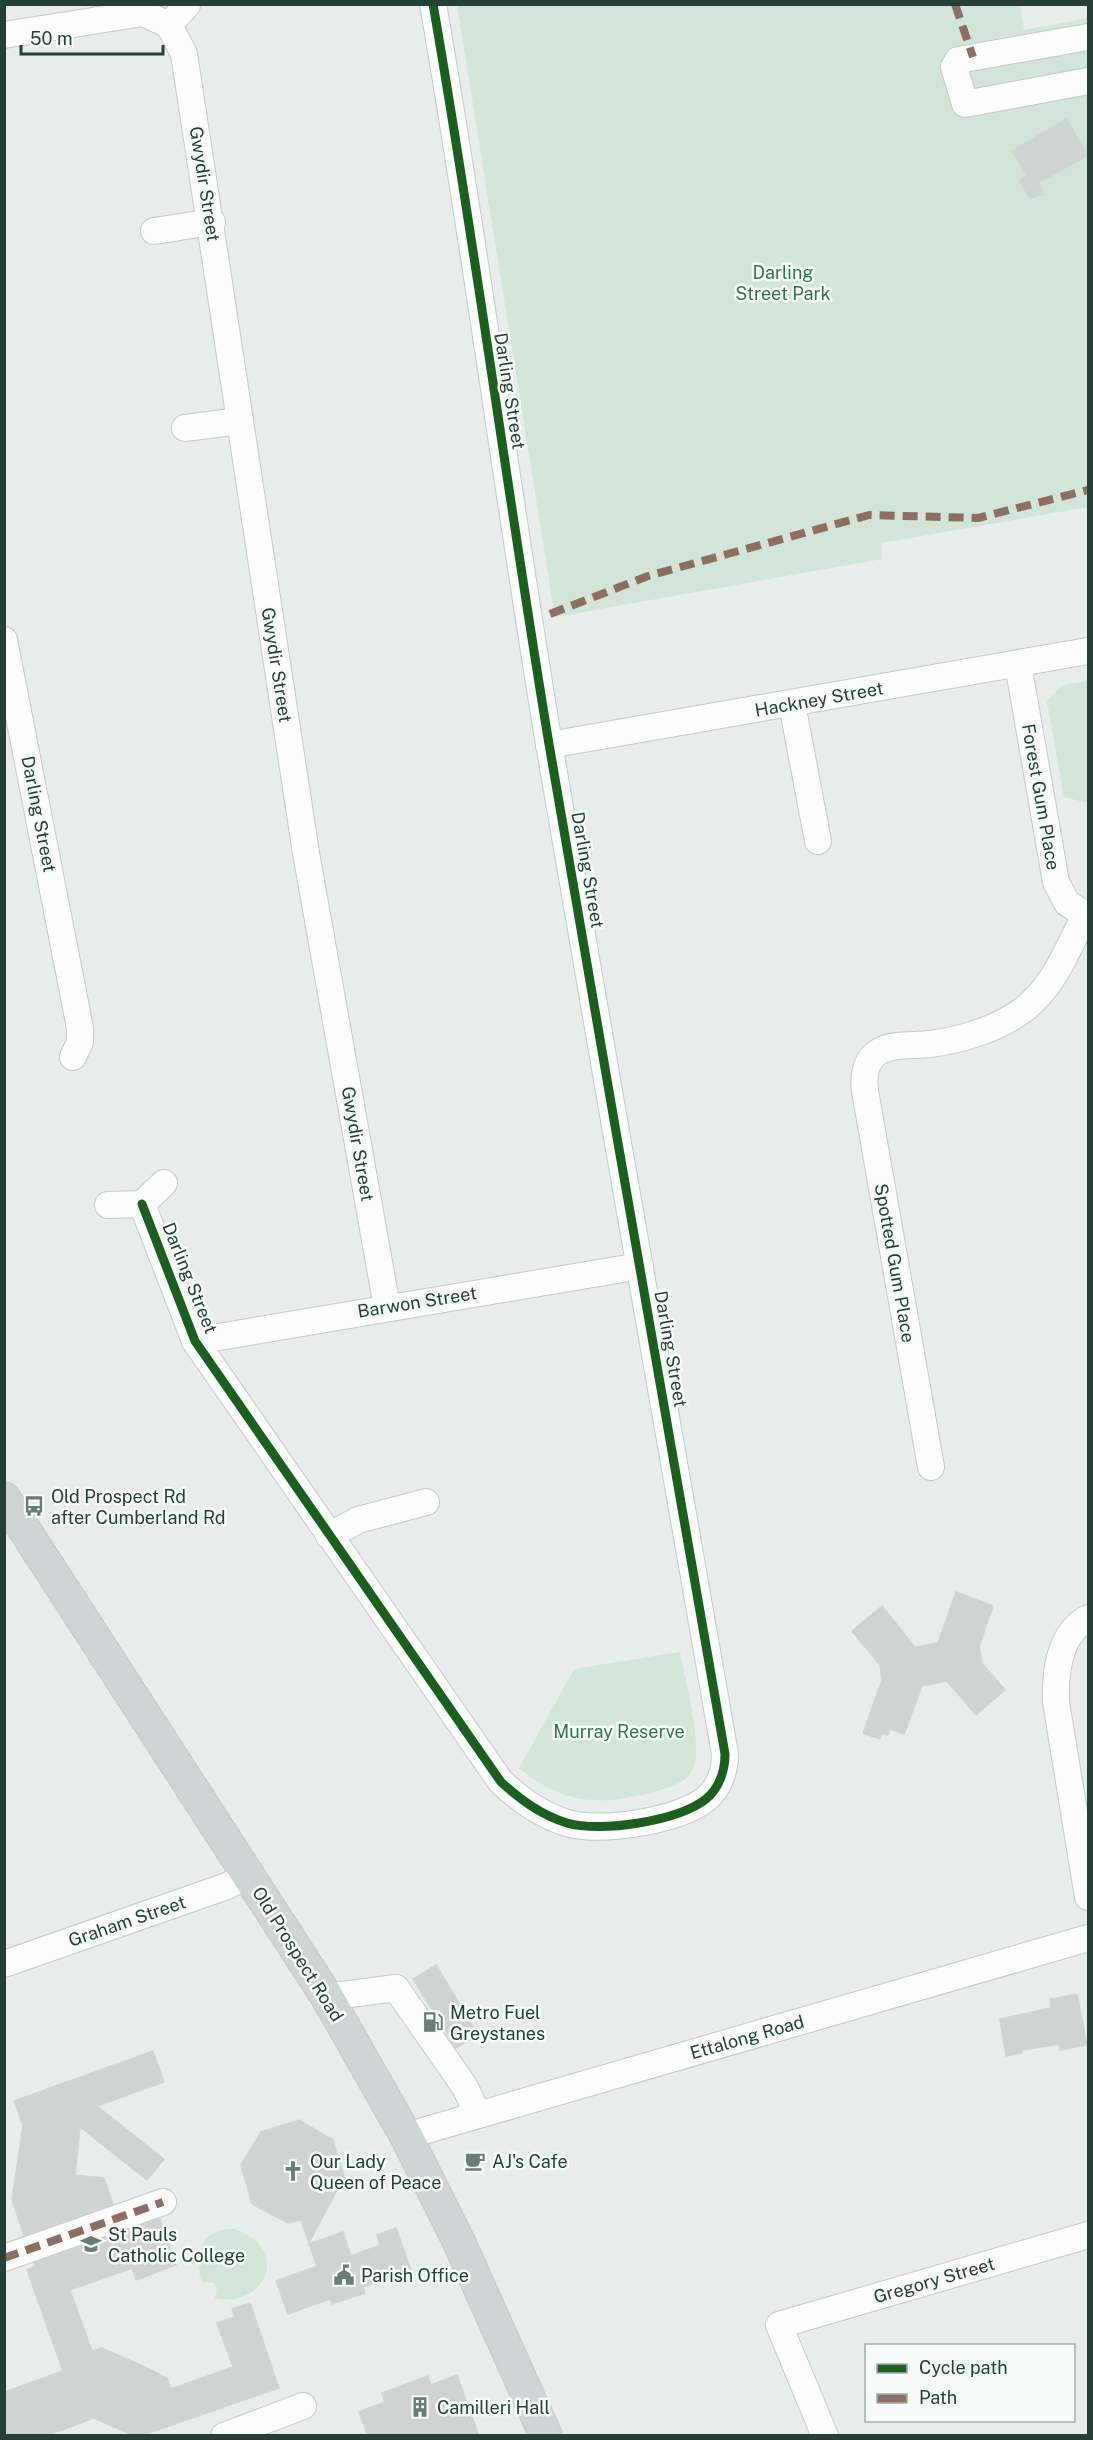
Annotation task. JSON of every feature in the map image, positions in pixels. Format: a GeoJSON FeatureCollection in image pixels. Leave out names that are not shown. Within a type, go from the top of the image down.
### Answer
{"type":"FeatureCollection","features":[{"type":"Feature","properties":{"kind":"main road","name":"Old Prospect Road"},"geometry":{"type":"LineString","coordinates":[[4,1498],[327,1997],[406,2136],[459,2242],[546,2436]]}},
{"type":"Feature","properties":{"kind":"street","name":"Darling Street"},"geometry":{"type":"LineString","coordinates":[[142,1204],[195,1341],[496,1774],[514,1793],[541,1812],[583,1826],[615,1827],[644,1821],[696,1805],[725,1783],[724,1754],[549,745],[489,365],[461,162],[433,4]]}},
{"type":"Feature","properties":{"kind":"street"},"geometry":{"type":"LineString","coordinates":[[4,34],[132,13],[153,15],[169,25],[187,5]]}},
{"type":"Feature","properties":{"kind":"street","name":"Gwydir Street"},"geometry":{"type":"LineString","coordinates":[[169,25],[184,54],[212,222],[306,854],[387,1307]]}},
{"type":"Feature","properties":{"kind":"street"},"geometry":{"type":"LineString","coordinates":[[1089,37],[958,60],[954,67],[965,104],[1089,81]]}},
{"type":"Feature","properties":{"kind":"street"},"geometry":{"type":"LineString","coordinates":[[154,231],[212,222]]}},
{"type":"Feature","properties":{"kind":"street"},"geometry":{"type":"LineString","coordinates":[[185,428],[240,421]]}},
{"type":"Feature","properties":{"kind":"street","name":"Darling Street"},"geometry":{"type":"LineString","coordinates":[[4,640],[8,671],[80,1028],[80,1042],[73,1057]]}},
{"type":"Feature","properties":{"kind":"street","name":"Hackney Street"},"geometry":{"type":"LineString","coordinates":[[549,745],[1089,651]]}},
{"type":"Feature","properties":{"kind":"street","name":"Forest Gum Place"},"geometry":{"type":"LineString","coordinates":[[1018,664],[1056,882],[1067,903],[1087,916]]}},
{"type":"Feature","properties":{"kind":"street"},"geometry":{"type":"LineString","coordinates":[[792,704],[818,842]]}},
{"type":"Feature","properties":{"kind":"street","name":"Spotted Gum Place"},"geometry":{"type":"LineString","coordinates":[[931,1467],[865,1091],[866,1055],[890,1047],[931,1044],[974,1034],[1024,1009],[1055,975],[1087,916]]}},
{"type":"Feature","properties":{"kind":"street"},"geometry":{"type":"LineString","coordinates":[[108,1205],[142,1204],[164,1183]]}},
{"type":"Feature","properties":{"kind":"street","name":"Barwon Street"},"geometry":{"type":"LineString","coordinates":[[195,1341],[640,1266]]}},
{"type":"Feature","properties":{"kind":"street"},"geometry":{"type":"LineString","coordinates":[[329,1536],[358,1520],[426,1502]]}},
{"type":"Feature","properties":{"kind":"street"},"geometry":{"type":"LineString","coordinates":[[1089,1618],[1081,1622],[1062,1648],[1056,1685],[1056,1702],[1089,1897]]}},
{"type":"Feature","properties":{"kind":"street","name":"Graham Street"},"geometry":{"type":"LineString","coordinates":[[4,1964],[226,1886],[248,1875]]}},
{"type":"Feature","properties":{"kind":"street","name":"Ettalong Road"},"geometry":{"type":"LineString","coordinates":[[406,2136],[1089,1938]]}},
{"type":"Feature","properties":{"kind":"street"},"geometry":{"type":"LineString","coordinates":[[327,1997],[396,1988],[465,2086],[478,2115]]}},
{"type":"Feature","properties":{"kind":"street"},"geometry":{"type":"LineString","coordinates":[[6,2254],[164,2202]]}},
{"type":"Feature","properties":{"kind":"street","name":"Gregory Street"},"geometry":{"type":"LineString","coordinates":[[825,2436],[779,2325],[1089,2235]]}},
{"type":"Feature","properties":{"kind":"street"},"geometry":{"type":"LineString","coordinates":[[224,2436],[303,2406]]}},
{"type":"Feature","properties":{"kind":"green space","name":"Darling Street Park"},"geometry":{"type":"Polygon","coordinates":[[[1020,4],[1024,30],[1088,18],[1088,507],[881,543],[882,559],[555,617],[457,5],[1020,4]]]}},
{"type":"Feature","properties":{"kind":"green space"},"geometry":{"type":"Polygon","coordinates":[[[1088,681],[1088,803],[1064,797],[1047,701],[1062,685],[1088,681]]]}},
{"type":"Feature","properties":{"kind":"green space","name":"Murray Reserve"},"geometry":{"type":"Polygon","coordinates":[[[680,1652],[696,1742],[694,1766],[692,1772],[684,1780],[668,1788],[637,1796],[619,1799],[585,1799],[552,1790],[519,1768],[574,1669],[680,1652]]]}},
{"type":"Feature","properties":{"kind":"green space"},"geometry":{"type":"Polygon","coordinates":[[[234,2229],[252,2238],[263,2250],[267,2263],[265,2276],[258,2287],[247,2295],[232,2299],[215,2298],[217,2288],[214,2283],[202,2282],[199,2272],[199,2253],[207,2238],[214,2233],[234,2229]]]}},
{"type":"Feature","properties":{"kind":"building"},"geometry":{"type":"Polygon","coordinates":[[[1066,119],[1088,155],[1038,183],[1044,194],[1030,198],[1019,181],[1027,175],[1012,151],[1066,119]]]}},
{"type":"Feature","properties":{"kind":"building"},"geometry":{"type":"Polygon","coordinates":[[[956,1592],[993,1606],[979,1647],[982,1663],[1005,1690],[976,1715],[947,1681],[922,1686],[904,1734],[890,1729],[888,1735],[882,1733],[880,1739],[863,1733],[882,1680],[880,1665],[852,1631],[882,1606],[915,1647],[938,1643],[956,1592]]]}},
{"type":"Feature","properties":{"kind":"building"},"geometry":{"type":"Polygon","coordinates":[[[436,1965],[474,2028],[468,2032],[472,2039],[456,2048],[413,1979],[436,1965]]]}},
{"type":"Feature","properties":{"kind":"building"},"geometry":{"type":"Polygon","coordinates":[[[1077,1994],[1087,2045],[1060,2050],[1059,2044],[1022,2050],[1022,2053],[1006,2056],[1000,2019],[1051,2008],[1050,1999],[1077,1994]]]}},
{"type":"Feature","properties":{"kind":"building"},"geometry":{"type":"Polygon","coordinates":[[[153,2051],[164,2082],[97,2106],[164,2159],[147,2180],[80,2127],[75,2175],[104,2178],[113,2204],[24,2235],[12,2200],[23,2125],[14,2101],[153,2051]]]}},
{"type":"Feature","properties":{"kind":"building","name":"Our Lady Queen of Peace"},"geometry":{"type":"Polygon","coordinates":[[[299,2120],[333,2140],[344,2177],[309,2243],[301,2220],[288,2223],[252,2204],[241,2165],[261,2132],[299,2120]]]}},
{"type":"Feature","properties":{"kind":"building"},"geometry":{"type":"Polygon","coordinates":[[[160,2219],[176,2265],[136,2280],[132,2268],[70,2290],[92,2351],[102,2348],[145,2367],[167,2378],[171,2389],[233,2367],[217,2323],[235,2317],[232,2309],[250,2303],[279,2388],[140,2436],[134,2436],[94,2418],[45,2436],[4,2436],[4,2392],[63,2371],[27,2270],[36,2266],[34,2263],[160,2219]]]}},
{"type":"Feature","properties":{"kind":"building","name":"Parish Office"},"geometry":{"type":"Polygon","coordinates":[[[396,2228],[411,2270],[363,2287],[365,2293],[332,2304],[330,2299],[288,2314],[276,2281],[317,2266],[309,2244],[343,2232],[351,2256],[380,2245],[377,2235],[396,2228]]]}},
{"type":"Feature","properties":{"kind":"building","name":"Camilleri Hall"},"geometry":{"type":"Polygon","coordinates":[[[457,2375],[479,2436],[368,2436],[359,2412],[385,2402],[382,2393],[428,2376],[431,2385],[457,2375]]]}},
{"type":"Feature","properties":{"kind":"marked path"},"geometry":{"type":"LineString","coordinates":[[955,4],[973,57]]}},
{"type":"Feature","properties":{"kind":"marked path"},"geometry":{"type":"LineString","coordinates":[[550,614],[648,576],[869,515],[978,518],[1088,490]]}},
{"type":"Feature","properties":{"kind":"marked path"},"geometry":{"type":"LineString","coordinates":[[4,2258],[163,2202]]}},
{"type":"Feature","properties":{"kind":"cycle path"},"geometry":{"type":"LineString","coordinates":[[142,1204],[195,1341],[501,1782],[540,1811],[558,1820],[582,1826],[619,1826],[659,1819],[693,1807],[706,1799],[720,1779],[725,1754],[549,744],[464,189],[433,4]]}},
{"type":"Feature","properties":{"kind":"place","name":"Old Prospect Rd after Cumberland Rd"},"geometry":{"type":"Point","coordinates":[34,1506]}},
{"type":"Feature","properties":{"kind":"place","name":"Metro Fuel Greystanes"},"geometry":{"type":"Point","coordinates":[433,2022]}},
{"type":"Feature","properties":{"kind":"place","name":"AJ's Cafe"},"geometry":{"type":"Point","coordinates":[475,2161]}},
{"type":"Feature","properties":{"kind":"place","name":"Our Lady Queen of Peace"},"geometry":{"type":"Point","coordinates":[293,2171]}},
{"type":"Feature","properties":{"kind":"place","name":"St Pauls Catholic College"},"geometry":{"type":"Point","coordinates":[91,2244]}},
{"type":"Feature","properties":{"kind":"place","name":"Parish Office"},"geometry":{"type":"Point","coordinates":[344,2275]}},
{"type":"Feature","properties":{"kind":"place","name":"Camilleri Hall"},"geometry":{"type":"Point","coordinates":[420,2407]}}]}
